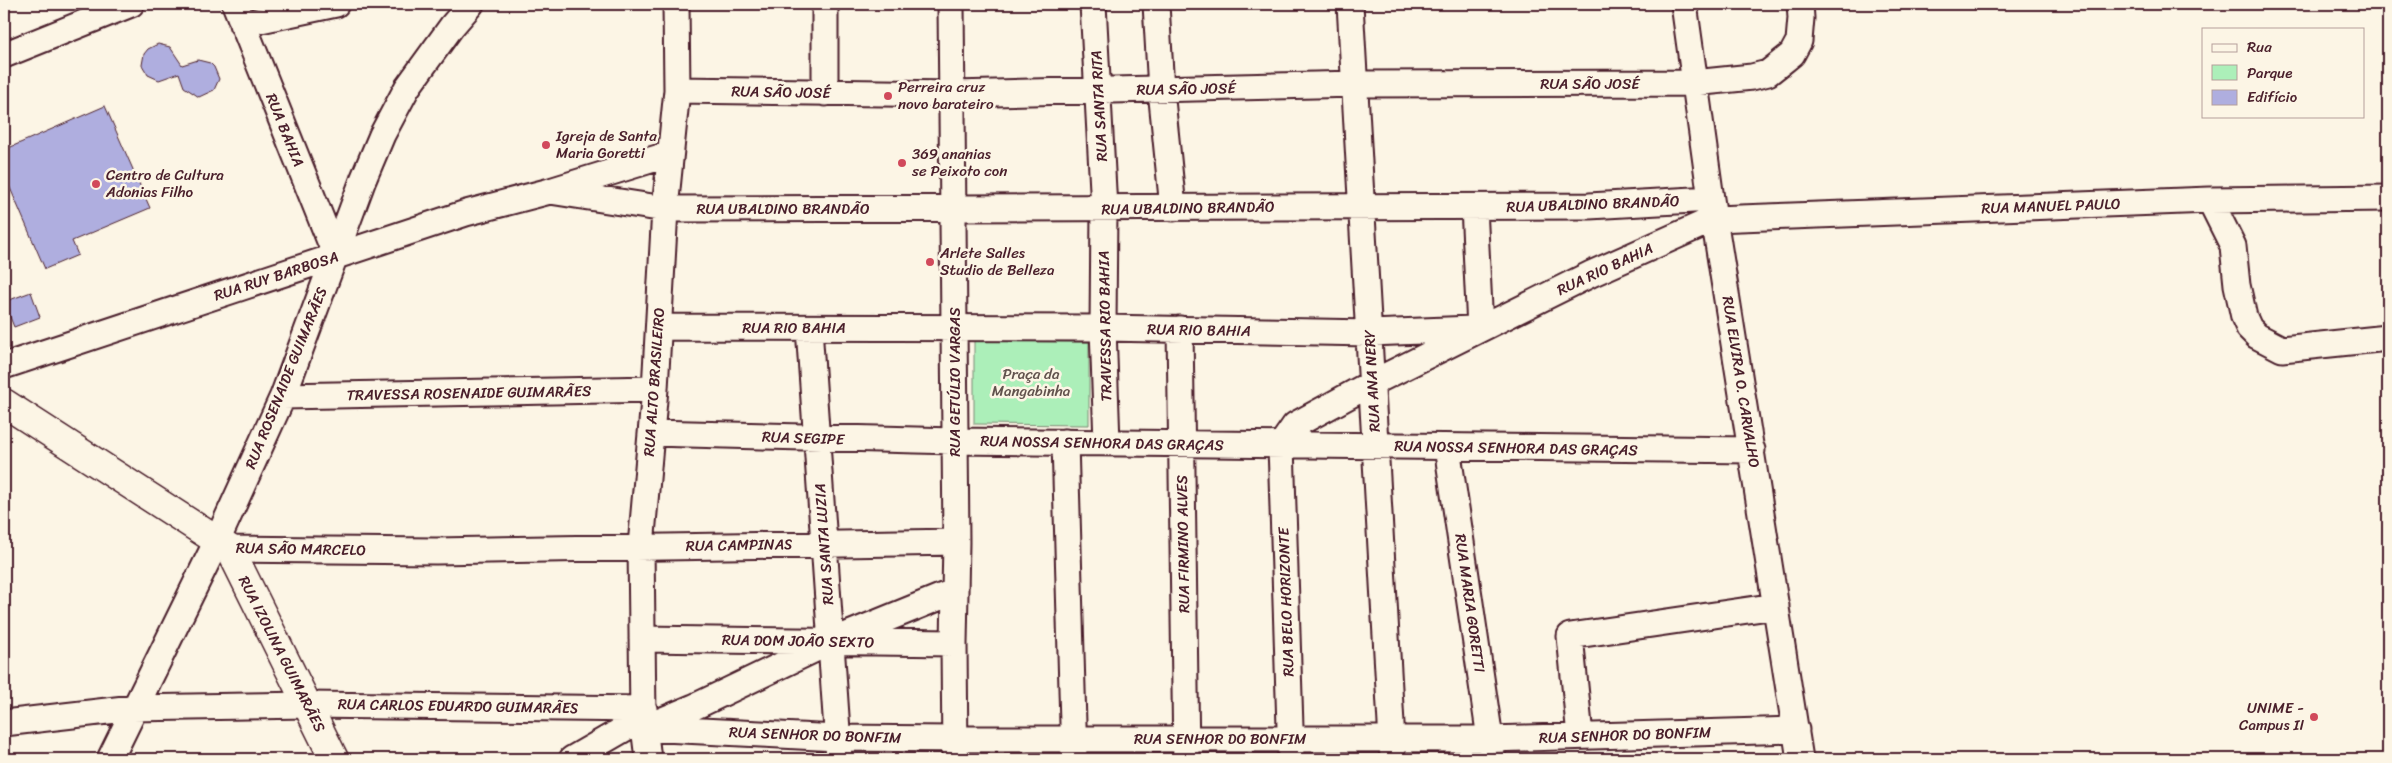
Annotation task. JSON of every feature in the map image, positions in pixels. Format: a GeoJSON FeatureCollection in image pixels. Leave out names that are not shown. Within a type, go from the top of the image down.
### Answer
{"type":"FeatureCollection","features":[{"type":"Feature","properties":{"kind":"main road","name":"RUA SÃO MARCELO"},"geometry":{"type":"LineString","coordinates":[[4,403],[223,545]]}},
{"type":"Feature","properties":{"kind":"main road","name":"RUA IZOLINA GUIMARÃES"},"geometry":{"type":"LineString","coordinates":[[223,545],[308,705],[334,759]]}},
{"type":"Feature","properties":{"kind":"street"},"geometry":{"type":"LineString","coordinates":[[4,55],[131,4]]}},
{"type":"Feature","properties":{"kind":"street"},"geometry":{"type":"LineString","coordinates":[[238,14],[336,4]]}},
{"type":"Feature","properties":{"kind":"street","name":"RUA ROSENAIDE GUIMARÃES"},"geometry":{"type":"LineString","coordinates":[[110,759],[133,708],[223,545],[336,256],[363,180],[403,96],[452,26],[471,4]]}},
{"type":"Feature","properties":{"kind":"street","name":"RUA ALTO BRASILEIRO"},"geometry":{"type":"LineString","coordinates":[[648,759],[644,718],[641,546],[652,433],[665,209],[677,90],[676,4]]}},
{"type":"Feature","properties":{"kind":"street"},"geometry":{"type":"LineString","coordinates":[[825,4],[825,93]]}},
{"type":"Feature","properties":{"kind":"street","name":"RUA GETÚLIO VARGAS"},"geometry":{"type":"LineString","coordinates":[[952,4],[956,542],[954,643],[955,749]]}},
{"type":"Feature","properties":{"kind":"street","name":"RUA SANTA RITA"},"geometry":{"type":"LineString","coordinates":[[1093,4],[1104,209]]}},
{"type":"Feature","properties":{"kind":"street"},"geometry":{"type":"LineString","coordinates":[[1156,4],[1161,90],[1173,208]]}},
{"type":"Feature","properties":{"kind":"street","name":"RUA ANA NERY"},"geometry":{"type":"LineString","coordinates":[[1350,4],[1392,749]]}},
{"type":"Feature","properties":{"kind":"street","name":"RUA ELVIRA O. CARVALHO"},"geometry":{"type":"LineString","coordinates":[[1684,4],[1712,209],[1800,759]]}},
{"type":"Feature","properties":{"kind":"street","name":"RUA SÃO JOSÉ"},"geometry":{"type":"LineString","coordinates":[[677,90],[954,94],[1356,84],[1694,83],[1752,77],[1768,73],[1792,54],[1799,41],[1800,4]]}},
{"type":"Feature","properties":{"kind":"street","name":"RUA BAHIA"},"geometry":{"type":"LineString","coordinates":[[238,14],[336,256]]}},
{"type":"Feature","properties":{"kind":"street","name":"RUA RUY BARBOSA"},"geometry":{"type":"LineString","coordinates":[[4,366],[466,213],[550,191],[670,154]]}},
{"type":"Feature","properties":{"kind":"street","name":"RUA RUY BARBOSA"},"geometry":{"type":"LineString","coordinates":[[550,191],[665,209]]}},
{"type":"Feature","properties":{"kind":"street","name":"RUA MANUEL PAULO"},"geometry":{"type":"LineString","coordinates":[[1712,209],[2388,198]]}},
{"type":"Feature","properties":{"kind":"street"},"geometry":{"type":"LineString","coordinates":[[2210,200],[2233,246],[2236,285],[2244,317],[2249,328],[2257,336],[2282,349],[2388,338]]}},
{"type":"Feature","properties":{"kind":"street","name":"RUA UBALDINO BRANDÃO"},"geometry":{"type":"LineString","coordinates":[[665,209],[954,210],[1589,206],[1712,209]]}},
{"type":"Feature","properties":{"kind":"street"},"geometry":{"type":"LineString","coordinates":[[1281,445],[1288,432],[1295,426],[1372,383],[1480,328],[1474,207]]}},
{"type":"Feature","properties":{"kind":"street","name":"TRAVESSA RIO BAHIA"},"geometry":{"type":"LineString","coordinates":[[1104,209],[1103,328],[1107,443]]}},
{"type":"Feature","properties":{"kind":"street","name":"RUA RIO BAHIA"},"geometry":{"type":"LineString","coordinates":[[659,327],[1103,328],[1370,333],[1480,328],[1712,209]]}},
{"type":"Feature","properties":{"kind":"street","name":"RUA SANTA LUZIA"},"geometry":{"type":"LineString","coordinates":[[809,328],[838,748]]}},
{"type":"Feature","properties":{"kind":"street","name":"RUA FIRMINO ALVES"},"geometry":{"type":"LineString","coordinates":[[1180,329],[1185,749]]}},
{"type":"Feature","properties":{"kind":"street","name":"TRAVESSA ROSENAIDE GUIMARÃES"},"geometry":{"type":"LineString","coordinates":[[282,396],[655,389]]}},
{"type":"Feature","properties":{"kind":"street","name":"RUA SEGIPE"},"geometry":{"type":"LineString","coordinates":[[652,433],[816,439],[954,441]]}},
{"type":"Feature","properties":{"kind":"street","name":"RUA NOSSA SENHORA DAS GRAÇAS"},"geometry":{"type":"LineString","coordinates":[[954,441],[1752,450]]}},
{"type":"Feature","properties":{"kind":"street"},"geometry":{"type":"LineString","coordinates":[[1065,442],[1074,749]]}},
{"type":"Feature","properties":{"kind":"street","name":"RUA BELO HORIZONTE"},"geometry":{"type":"LineString","coordinates":[[1281,445],[1290,749]]}},
{"type":"Feature","properties":{"kind":"street","name":"RUA MARIA GORETTI"},"geometry":{"type":"LineString","coordinates":[[1447,447],[1491,749]]}},
{"type":"Feature","properties":{"kind":"street","name":"RUA CAMPINAS"},"geometry":{"type":"LineString","coordinates":[[641,546],[956,542]]}},
{"type":"Feature","properties":{"kind":"street","name":"RUA SÃO MARCELO"},"geometry":{"type":"LineString","coordinates":[[223,545],[436,551],[641,546]]}},
{"type":"Feature","properties":{"kind":"street"},"geometry":{"type":"LineString","coordinates":[[572,759],[644,718],[694,707],[830,642],[955,590]]}},
{"type":"Feature","properties":{"kind":"street"},"geometry":{"type":"LineString","coordinates":[[1580,736],[1570,636],[1776,606]]}},
{"type":"Feature","properties":{"kind":"street","name":"RUA DOM JOÃO SEXTO"},"geometry":{"type":"LineString","coordinates":[[642,639],[954,643]]}},
{"type":"Feature","properties":{"kind":"street","name":"RUA CARLOS EDUARDO GUIMARÃES"},"geometry":{"type":"LineString","coordinates":[[4,723],[133,708],[308,705],[644,718]]}},
{"type":"Feature","properties":{"kind":"street","name":"RUA SENHOR DO BONFIM"},"geometry":{"type":"LineString","coordinates":[[644,718],[838,748],[1491,749],[1580,736],[1796,730]]}},
{"type":"Feature","properties":{"kind":"green space","name":"Praça da Mangabinha"},"geometry":{"type":"Polygon","coordinates":[[[974,341],[1089,342],[1089,425],[974,424],[974,341]]]}},
{"type":"Feature","properties":{"kind":"building"},"geometry":{"type":"Polygon","coordinates":[[[158,44],[170,47],[182,65],[198,60],[210,63],[214,67],[219,79],[214,90],[199,97],[184,87],[179,73],[159,80],[148,75],[142,65],[144,54],[148,49],[158,44]]]}},
{"type":"Feature","properties":{"kind":"building"},"geometry":{"type":"Polygon","coordinates":[[[105,106],[150,208],[72,241],[78,255],[45,269],[4,174],[4,150],[105,106]]]}},
{"type":"Feature","properties":{"kind":"building"},"geometry":{"type":"Polygon","coordinates":[[[31,292],[40,317],[14,327],[4,302],[31,292]]]}},
{"type":"Feature","properties":{"kind":"place","name":"Perreira cruz novo barateiro"},"geometry":{"type":"Point","coordinates":[888,96]}},
{"type":"Feature","properties":{"kind":"place","name":"Igreja de Santa Maria Goretti"},"geometry":{"type":"Point","coordinates":[546,145]}},
{"type":"Feature","properties":{"kind":"place","name":"369 ananias se Peixoto con"},"geometry":{"type":"Point","coordinates":[902,163]}},
{"type":"Feature","properties":{"kind":"place","name":"Centro de Cultura Adonias Filho"},"geometry":{"type":"Point","coordinates":[96,184]}},
{"type":"Feature","properties":{"kind":"place","name":"Arlete Salles Studio de Belleza"},"geometry":{"type":"Point","coordinates":[930,262]}},
{"type":"Feature","properties":{"kind":"place","name":"UNIME - Campus II"},"geometry":{"type":"Point","coordinates":[2314,717]}}]}
